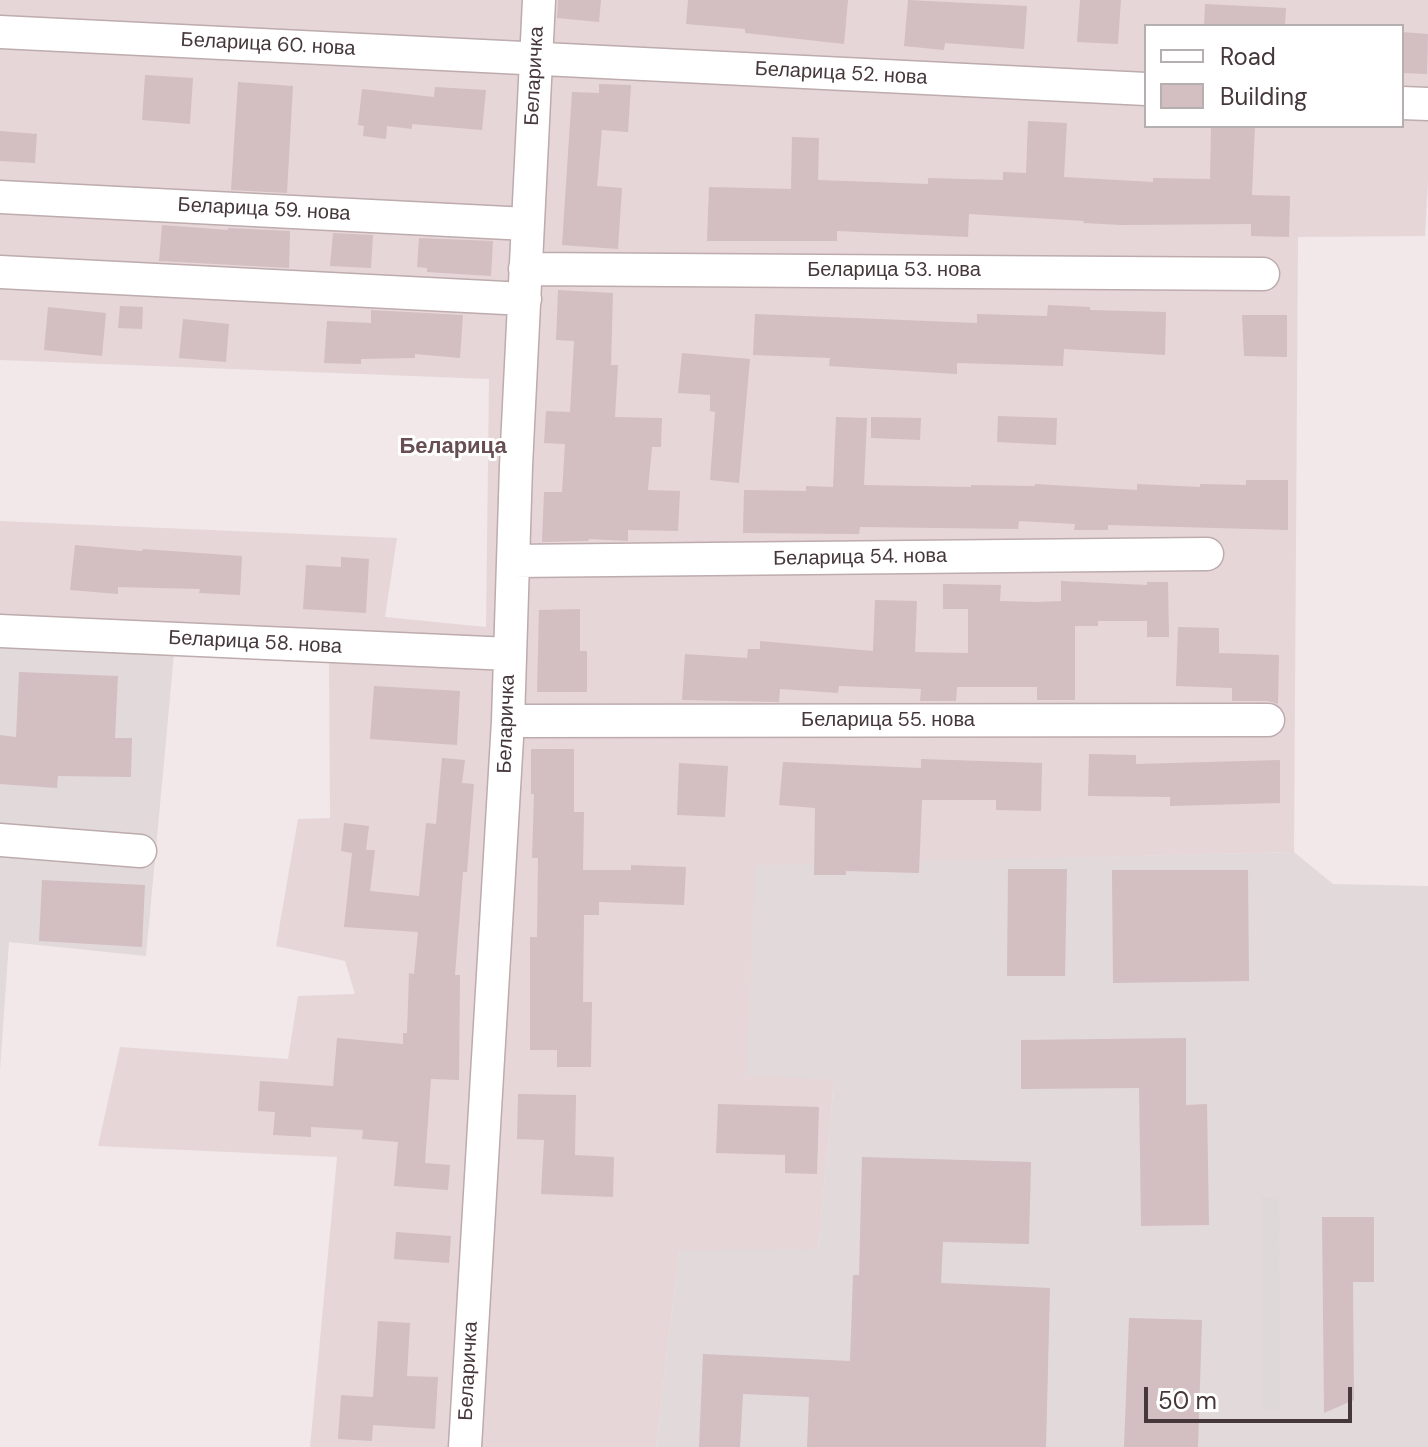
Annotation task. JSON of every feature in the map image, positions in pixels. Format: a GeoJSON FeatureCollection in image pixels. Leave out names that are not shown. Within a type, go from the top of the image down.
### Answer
{"type":"FeatureCollection","features":[{"type":"Feature","properties":{"kind":"street","name":"Беларичка"},"geometry":{"type":"LineString","coordinates":[[465,1447],[508,721],[539,0]]}},
{"type":"Feature","properties":{"kind":"street","name":"Беларица 60. нова"},"geometry":{"type":"LineString","coordinates":[[0,32],[535,58]]}},
{"type":"Feature","properties":{"kind":"street","name":"Беларица 52. нова"},"geometry":{"type":"LineString","coordinates":[[535,58],[1144,89]]}},
{"type":"Feature","properties":{"kind":"street"},"geometry":{"type":"LineString","coordinates":[[1404,103],[1428,104]]}},
{"type":"Feature","properties":{"kind":"street","name":"Беларица 59. нова"},"geometry":{"type":"LineString","coordinates":[[0,197],[527,224]]}},
{"type":"Feature","properties":{"kind":"street"},"geometry":{"type":"LineString","coordinates":[[0,272],[525,284]]}},
{"type":"Feature","properties":{"kind":"street","name":"Беларица 53. нова"},"geometry":{"type":"LineString","coordinates":[[525,284],[1263,274]]}},
{"type":"Feature","properties":{"kind":"street","name":"Беларица 54. нова"},"geometry":{"type":"LineString","coordinates":[[513,561],[1207,554]]}},
{"type":"Feature","properties":{"kind":"street","name":"Беларица 58. нова"},"geometry":{"type":"LineString","coordinates":[[0,631],[510,654]]}},
{"type":"Feature","properties":{"kind":"street","name":"Беларица 55. нова"},"geometry":{"type":"LineString","coordinates":[[508,721],[1268,720]]}},
{"type":"Feature","properties":{"kind":"street"},"geometry":{"type":"LineString","coordinates":[[0,840],[140,851]]}},
{"type":"Feature","properties":{"kind":"shaded area"},"geometry":{"type":"Polygon","coordinates":[[[0,0],[1428,0],[1425,236],[1298,237],[1294,852],[755,866],[834,1080],[818,1250],[679,1251],[656,1447],[310,1447],[337,1157],[98,1146],[120,1047],[288,1059],[298,996],[355,994],[345,961],[276,946],[298,819],[330,818],[329,662],[0,645],[0,521],[397,538],[385,617],[486,627],[489,379],[0,360],[0,0]]]}},
{"type":"Feature","properties":{"kind":"shaded area"},"geometry":{"type":"Polygon","coordinates":[[[0,645],[174,654],[146,956],[9,942],[0,1070],[0,645]]]}},
{"type":"Feature","properties":{"kind":"shaded area"},"geometry":{"type":"Polygon","coordinates":[[[1294,852],[1333,884],[1428,886],[1428,1447],[656,1447],[679,1250],[818,1249],[834,1080],[747,1075],[755,865],[1294,852]]]}},
{"type":"Feature","properties":{"kind":"shaded area"},"geometry":{"type":"Polygon","coordinates":[[[1262,1197],[1279,1197],[1280,1410],[1263,1410],[1262,1197]]]}},
{"type":"Feature","properties":{"kind":"building"},"geometry":{"type":"Polygon","coordinates":[[[558,0],[601,0],[599,22],[557,18],[558,0]]]}},
{"type":"Feature","properties":{"kind":"building"},"geometry":{"type":"Polygon","coordinates":[[[688,0],[848,0],[844,44],[745,33],[745,29],[686,24],[688,0]]]}},
{"type":"Feature","properties":{"kind":"building"},"geometry":{"type":"Polygon","coordinates":[[[908,0],[1027,6],[1024,49],[945,43],[944,50],[904,46],[908,0]]]}},
{"type":"Feature","properties":{"kind":"building"},"geometry":{"type":"Polygon","coordinates":[[[1080,0],[1121,0],[1118,44],[1077,42],[1080,0]]]}},
{"type":"Feature","properties":{"kind":"building"},"geometry":{"type":"Polygon","coordinates":[[[1205,4],[1286,8],[1285,24],[1204,24],[1205,4]]]}},
{"type":"Feature","properties":{"kind":"building"},"geometry":{"type":"Polygon","coordinates":[[[1404,32],[1428,34],[1427,74],[1404,73],[1404,32]]]}},
{"type":"Feature","properties":{"kind":"building"},"geometry":{"type":"Polygon","coordinates":[[[145,75],[193,78],[190,124],[142,120],[145,75]]]}},
{"type":"Feature","properties":{"kind":"building"},"geometry":{"type":"Polygon","coordinates":[[[238,82],[293,86],[287,193],[231,190],[238,82]]]}},
{"type":"Feature","properties":{"kind":"building"},"geometry":{"type":"Polygon","coordinates":[[[599,84],[631,85],[628,132],[602,130],[597,186],[622,188],[618,249],[562,245],[572,92],[599,93],[599,84]]]}},
{"type":"Feature","properties":{"kind":"building"},"geometry":{"type":"Polygon","coordinates":[[[435,87],[486,90],[482,130],[412,124],[412,129],[387,126],[386,139],[363,136],[364,126],[358,125],[362,89],[434,97],[435,87]]]}},
{"type":"Feature","properties":{"kind":"building"},"geometry":{"type":"Polygon","coordinates":[[[1028,121],[1067,123],[1064,177],[1153,182],[1153,178],[1210,179],[1211,128],[1255,128],[1252,195],[1290,196],[1289,237],[1251,236],[1251,224],[1122,225],[969,214],[968,237],[837,231],[837,241],[707,241],[709,187],[791,189],[792,137],[819,138],[818,180],[928,184],[928,178],[1003,180],[1003,172],[1026,173],[1028,121]]]}},
{"type":"Feature","properties":{"kind":"building"},"geometry":{"type":"Polygon","coordinates":[[[0,131],[37,134],[35,163],[0,161],[0,131]]]}},
{"type":"Feature","properties":{"kind":"building"},"geometry":{"type":"Polygon","coordinates":[[[162,225],[290,231],[289,268],[159,261],[162,225]]]}},
{"type":"Feature","properties":{"kind":"building"},"geometry":{"type":"Polygon","coordinates":[[[333,233],[373,235],[371,268],[330,266],[333,233]]]}},
{"type":"Feature","properties":{"kind":"building"},"geometry":{"type":"Polygon","coordinates":[[[419,238],[493,241],[491,276],[427,272],[427,268],[417,267],[419,238]]]}},
{"type":"Feature","properties":{"kind":"building"},"geometry":{"type":"Polygon","coordinates":[[[558,290],[613,293],[611,365],[618,365],[615,417],[662,418],[661,447],[652,447],[648,490],[680,491],[678,531],[628,530],[628,541],[589,539],[542,542],[544,492],[562,492],[565,444],[544,443],[546,411],[570,412],[574,341],[556,340],[558,290]]]}},
{"type":"Feature","properties":{"kind":"building"},"geometry":{"type":"Polygon","coordinates":[[[1048,305],[1090,307],[1090,310],[1166,312],[1165,355],[1064,349],[1063,366],[957,363],[957,374],[829,366],[830,358],[753,355],[755,314],[977,323],[977,314],[1047,316],[1048,305]]]}},
{"type":"Feature","properties":{"kind":"building"},"geometry":{"type":"Polygon","coordinates":[[[120,306],[143,307],[142,329],[118,328],[120,306]]]}},
{"type":"Feature","properties":{"kind":"building"},"geometry":{"type":"Polygon","coordinates":[[[48,307],[106,313],[102,356],[44,350],[48,307]]]}},
{"type":"Feature","properties":{"kind":"building"},"geometry":{"type":"Polygon","coordinates":[[[371,310],[463,315],[460,358],[415,354],[415,358],[361,359],[361,364],[324,363],[327,321],[371,323],[371,310]]]}},
{"type":"Feature","properties":{"kind":"building"},"geometry":{"type":"Polygon","coordinates":[[[1242,315],[1287,315],[1287,357],[1244,356],[1242,315]]]}},
{"type":"Feature","properties":{"kind":"building"},"geometry":{"type":"Polygon","coordinates":[[[183,319],[229,324],[226,362],[179,358],[183,319]]]}},
{"type":"Feature","properties":{"kind":"building"},"geometry":{"type":"Polygon","coordinates":[[[682,353],[750,359],[739,483],[710,480],[715,412],[710,411],[710,395],[678,393],[682,353]]]}},
{"type":"Feature","properties":{"kind":"building"},"geometry":{"type":"Polygon","coordinates":[[[998,416],[1057,418],[1056,445],[997,442],[998,416]]]}},
{"type":"Feature","properties":{"kind":"building"},"geometry":{"type":"Polygon","coordinates":[[[836,417],[867,418],[864,485],[971,487],[1035,484],[1137,490],[1137,484],[1200,487],[1200,484],[1246,485],[1246,480],[1288,480],[1288,530],[1108,525],[1108,530],[1074,530],[1075,524],[1019,521],[1018,529],[860,527],[859,534],[743,533],[744,490],[806,491],[806,486],[833,487],[836,417]]]}},
{"type":"Feature","properties":{"kind":"building"},"geometry":{"type":"Polygon","coordinates":[[[871,417],[921,418],[920,440],[871,438],[871,417]]]}},
{"type":"Feature","properties":{"kind":"building"},"geometry":{"type":"Polygon","coordinates":[[[75,545],[242,556],[240,595],[199,593],[200,589],[118,587],[118,594],[70,590],[75,545]]]}},
{"type":"Feature","properties":{"kind":"building"},"geometry":{"type":"Polygon","coordinates":[[[341,557],[369,559],[366,613],[303,609],[306,565],[341,567],[341,557]]]}},
{"type":"Feature","properties":{"kind":"building"},"geometry":{"type":"Polygon","coordinates":[[[1061,581],[1147,585],[1147,582],[1168,582],[1169,637],[1147,637],[1147,621],[1098,621],[1098,626],[1075,626],[1075,700],[1037,700],[1037,687],[957,687],[956,701],[920,701],[921,689],[839,686],[838,693],[780,689],[779,702],[682,700],[685,654],[747,658],[748,649],[760,649],[760,641],[873,651],[875,600],[917,601],[915,652],[968,653],[968,609],[943,609],[943,584],[1001,585],[1000,601],[1037,602],[1061,601],[1061,581]]]}},
{"type":"Feature","properties":{"kind":"building"},"geometry":{"type":"Polygon","coordinates":[[[580,609],[580,651],[587,651],[587,692],[537,692],[539,610],[580,609]]]}},
{"type":"Feature","properties":{"kind":"building"},"geometry":{"type":"Polygon","coordinates":[[[1178,627],[1219,628],[1219,653],[1279,655],[1278,704],[1232,701],[1232,688],[1176,686],[1178,627]]]}},
{"type":"Feature","properties":{"kind":"building"},"geometry":{"type":"Polygon","coordinates":[[[19,672],[118,676],[115,738],[132,738],[131,777],[58,776],[57,788],[0,784],[0,735],[16,737],[19,672]]]}},
{"type":"Feature","properties":{"kind":"building"},"geometry":{"type":"Polygon","coordinates":[[[374,686],[460,691],[457,745],[370,739],[374,686]]]}},
{"type":"Feature","properties":{"kind":"building"},"geometry":{"type":"Polygon","coordinates":[[[531,749],[574,749],[574,812],[584,812],[583,870],[631,870],[631,865],[686,867],[684,905],[599,902],[599,915],[584,915],[583,1002],[592,1002],[591,1067],[557,1067],[557,1050],[530,1050],[530,937],[537,937],[538,858],[532,858],[534,794],[531,794],[531,749]]]}},
{"type":"Feature","properties":{"kind":"building"},"geometry":{"type":"Polygon","coordinates":[[[1089,754],[1136,755],[1136,764],[1280,760],[1280,803],[1170,806],[1170,797],[1088,796],[1089,754]]]}},
{"type":"Feature","properties":{"kind":"building"},"geometry":{"type":"Polygon","coordinates":[[[442,758],[465,760],[462,783],[474,784],[455,975],[460,975],[459,1080],[431,1079],[425,1163],[450,1165],[448,1190],[394,1186],[398,1142],[362,1139],[363,1130],[311,1127],[311,1137],[273,1135],[275,1112],[258,1111],[260,1081],[333,1086],[337,1038],[403,1044],[403,1033],[407,1033],[409,973],[414,974],[418,932],[344,927],[352,853],[341,851],[344,823],[369,826],[366,850],[375,850],[370,891],[419,896],[426,823],[436,824],[442,758]]]}},
{"type":"Feature","properties":{"kind":"building"},"geometry":{"type":"Polygon","coordinates":[[[921,759],[1042,763],[1041,811],[996,810],[996,800],[922,800],[919,873],[846,871],[846,875],[814,875],[815,808],[779,805],[783,762],[921,768],[921,759]]]}},
{"type":"Feature","properties":{"kind":"building"},"geometry":{"type":"Polygon","coordinates":[[[679,763],[728,766],[725,817],[677,815],[679,763]]]}},
{"type":"Feature","properties":{"kind":"building"},"geometry":{"type":"Polygon","coordinates":[[[1008,869],[1067,869],[1065,976],[1007,976],[1008,869]]]}},
{"type":"Feature","properties":{"kind":"building"},"geometry":{"type":"Polygon","coordinates":[[[1112,870],[1248,870],[1249,981],[1113,983],[1112,870]]]}},
{"type":"Feature","properties":{"kind":"building"},"geometry":{"type":"Polygon","coordinates":[[[42,880],[145,885],[142,947],[39,941],[42,880]]]}},
{"type":"Feature","properties":{"kind":"building"},"geometry":{"type":"Polygon","coordinates":[[[1186,1038],[1186,1105],[1207,1104],[1209,1225],[1141,1226],[1139,1088],[1021,1089],[1021,1040],[1186,1038]]]}},
{"type":"Feature","properties":{"kind":"building"},"geometry":{"type":"Polygon","coordinates":[[[518,1094],[576,1095],[575,1155],[614,1157],[613,1197],[541,1194],[544,1140],[517,1139],[518,1094]]]}},
{"type":"Feature","properties":{"kind":"building"},"geometry":{"type":"Polygon","coordinates":[[[718,1104],[819,1107],[817,1174],[785,1173],[785,1155],[716,1153],[718,1104]]]}},
{"type":"Feature","properties":{"kind":"building"},"geometry":{"type":"Polygon","coordinates":[[[862,1157],[1031,1162],[1029,1244],[943,1242],[941,1283],[1050,1288],[1046,1447],[807,1447],[809,1397],[743,1394],[740,1447],[699,1447],[703,1354],[850,1361],[853,1275],[859,1275],[862,1157]]]}},
{"type":"Feature","properties":{"kind":"building"},"geometry":{"type":"Polygon","coordinates":[[[1322,1217],[1374,1217],[1374,1282],[1353,1282],[1354,1400],[1324,1413],[1322,1217]]]}},
{"type":"Feature","properties":{"kind":"building"},"geometry":{"type":"Polygon","coordinates":[[[396,1232],[451,1236],[449,1263],[394,1259],[396,1232]]]}},
{"type":"Feature","properties":{"kind":"building"},"geometry":{"type":"Polygon","coordinates":[[[1129,1318],[1202,1320],[1198,1447],[1124,1447],[1129,1318]]]}},
{"type":"Feature","properties":{"kind":"building"},"geometry":{"type":"Polygon","coordinates":[[[378,1321],[410,1323],[407,1376],[438,1377],[435,1429],[373,1425],[372,1441],[338,1439],[341,1395],[373,1397],[378,1321]]]}},
{"type":"Feature","properties":{"kind":"district","name":"Беларица"},"geometry":{"type":"Point","coordinates":[453,447]}}]}
